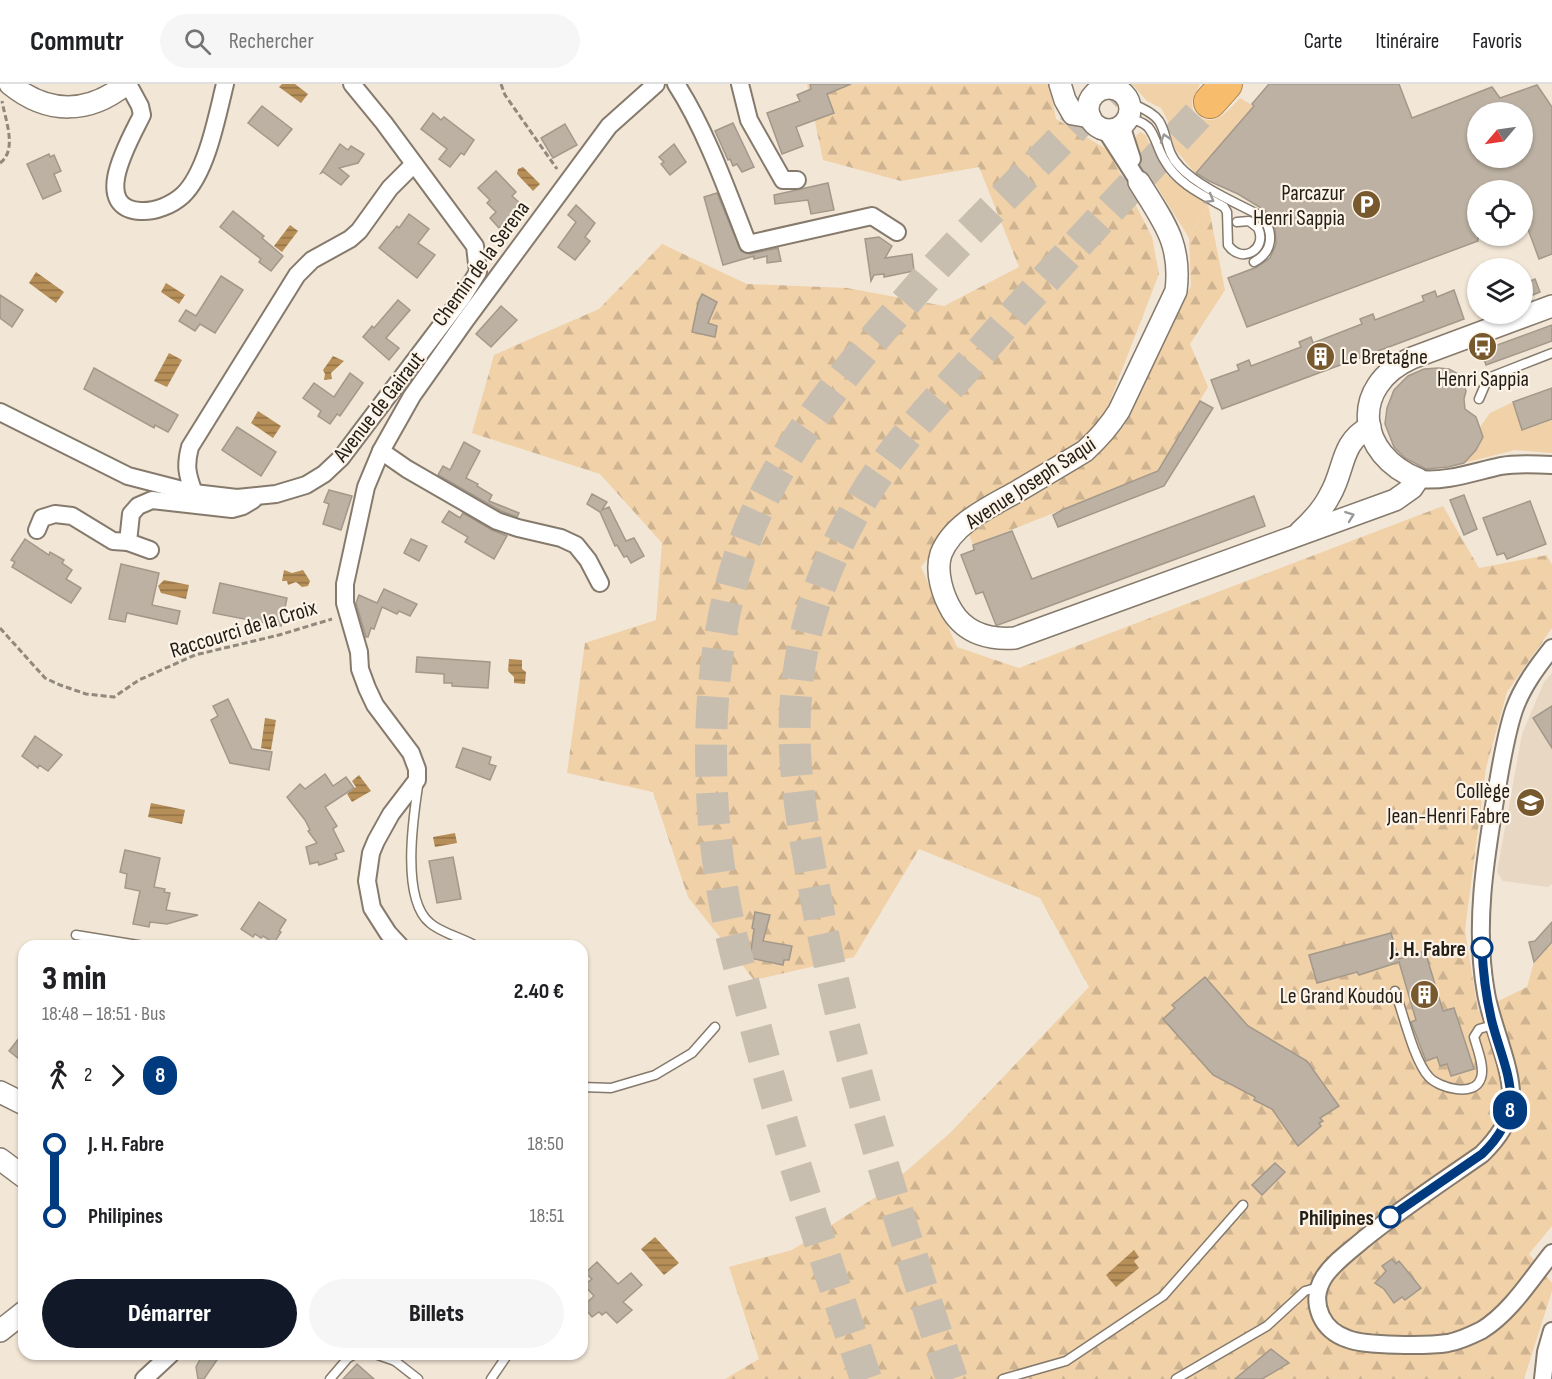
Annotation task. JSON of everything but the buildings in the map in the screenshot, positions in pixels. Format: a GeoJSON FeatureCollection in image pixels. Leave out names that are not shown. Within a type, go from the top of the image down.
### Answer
{"type":"FeatureCollection","features":[{"type":"Feature","properties":{"kind":"street"},"geometry":{"type":"LineString","coordinates":[[6,88],[52,106],[68,107],[96,103],[111,96],[127,84],[140,106],[141,115],[117,169],[115,186],[120,202],[140,211],[162,208],[183,195],[203,165],[225,84]]}},
{"type":"Feature","properties":{"kind":"street","name":"Avenue de Gairaut"},"geometry":{"type":"LineString","coordinates":[[0,411],[129,476],[194,493],[237,498],[276,494],[306,485],[324,474],[341,458],[462,298],[478,272],[475,246],[352,84]]}},
{"type":"Feature","properties":{"kind":"street","name":"Chemin de la Serena"},"geometry":{"type":"LineString","coordinates":[[417,780],[417,769],[411,753],[375,705],[367,688],[345,603],[345,584],[350,555],[366,487],[381,451],[412,396],[609,126],[656,84]]}},
{"type":"Feature","properties":{"kind":"street"},"geometry":{"type":"LineString","coordinates":[[676,84],[686,98],[748,244],[872,216],[897,232]]}},
{"type":"Feature","properties":{"kind":"street"},"geometry":{"type":"LineString","coordinates":[[740,84],[749,120],[783,180],[797,180]]}},
{"type":"Feature","properties":{"kind":"street"},"geometry":{"type":"LineString","coordinates":[[1060,84],[1073,114],[1114,119]]}},
{"type":"Feature","properties":{"kind":"street"},"geometry":{"type":"LineString","coordinates":[[1102,87],[1121,92],[1114,119],[1089,104],[1102,87]]}},
{"type":"Feature","properties":{"kind":"street","name":"Avenue Joseph Saqui"},"geometry":{"type":"LineString","coordinates":[[1114,119],[1139,182],[1168,230],[1177,252],[1176,291],[1119,411],[1097,440],[1084,452],[970,520],[948,542],[940,556],[941,585],[946,602],[956,617],[967,627],[985,637],[1016,638],[1395,500],[1412,488],[1418,479]]}},
{"type":"Feature","properties":{"kind":"street"},"geometry":{"type":"LineString","coordinates":[[194,493],[186,464],[190,447],[297,275],[312,260],[350,239],[359,231],[390,188],[414,164]]}},
{"type":"Feature","properties":{"kind":"street"},"geometry":{"type":"LineString","coordinates":[[1552,306],[1399,363],[1378,382],[1371,397],[1368,413],[1376,444],[1393,466],[1418,479],[1435,481],[1504,466],[1552,465]]}},
{"type":"Feature","properties":{"kind":"street"},"geometry":{"type":"LineString","coordinates":[[1295,537],[1307,526],[1331,495],[1352,440],[1370,427]]}},
{"type":"Feature","properties":{"kind":"street"},"geometry":{"type":"LineString","coordinates":[[381,451],[407,469],[498,521],[561,538],[576,545],[588,560],[600,583]]}},
{"type":"Feature","properties":{"kind":"street"},"geometry":{"type":"LineString","coordinates":[[128,542],[131,514],[138,506],[152,500],[232,509],[243,506],[258,496]]}},
{"type":"Feature","properties":{"kind":"street"},"geometry":{"type":"LineString","coordinates":[[37,530],[42,518],[55,514],[72,516],[113,542],[128,542],[150,550]]}},
{"type":"Feature","properties":{"kind":"street"},"geometry":{"type":"LineString","coordinates":[[1552,648],[1532,673],[1515,708],[1505,745],[1481,893],[1486,993],[1508,1075],[1512,1097],[1509,1114],[1499,1135],[1482,1154],[1390,1217],[1340,1259],[1330,1269],[1319,1287],[1316,1299],[1323,1321],[1332,1331],[1345,1339],[1358,1342],[1431,1344],[1450,1342],[1481,1330],[1498,1319],[1552,1252]]}},
{"type":"Feature","properties":{"kind":"street"},"geometry":{"type":"LineString","coordinates":[[394,940],[372,908],[367,881],[371,853],[376,841],[391,814],[417,780]]}},
{"type":"Feature","properties":{"kind":"street"},"geometry":{"type":"LineString","coordinates":[[0,1092],[18,1101]]}},
{"type":"Feature","properties":{"kind":"street"},"geometry":{"type":"LineString","coordinates":[[0,1160],[18,1173]]}},
{"type":"Feature","properties":{"kind":"street"},"geometry":{"type":"LineString","coordinates":[[0,1331],[18,1317]]}},
{"type":"Feature","properties":{"kind":"street"},"geometry":{"type":"LineString","coordinates":[[1543,1379],[1546,1352],[1552,1331]]}},
{"type":"Feature","properties":{"kind":"street"},"geometry":{"type":"LineString","coordinates":[[144,1379],[165,1360]]}},
{"type":"Feature","properties":{"kind":"lane"},"geometry":{"type":"LineString","coordinates":[[1114,119],[1147,111],[1160,122],[1172,158],[1180,168],[1194,179],[1263,217],[1270,227],[1271,237],[1265,255],[1254,262]]}},
{"type":"Feature","properties":{"kind":"lane"},"geometry":{"type":"LineString","coordinates":[[1114,119],[1135,119],[1148,127],[1159,151],[1173,172],[1187,186],[1224,207],[1227,212],[1228,245],[1232,250],[1241,255],[1251,253],[1256,250],[1261,239],[1258,228],[1249,221],[1237,222]]}},
{"type":"Feature","properties":{"kind":"lane"},"geometry":{"type":"LineString","coordinates":[[1479,399],[1488,378],[1552,353]]}},
{"type":"Feature","properties":{"kind":"lane"},"geometry":{"type":"LineString","coordinates":[[417,780],[411,844],[413,885],[419,907],[430,923],[464,940]]}},
{"type":"Feature","properties":{"kind":"lane"},"geometry":{"type":"LineString","coordinates":[[76,934],[110,940]]}},
{"type":"Feature","properties":{"kind":"lane"},"geometry":{"type":"LineString","coordinates":[[1395,991],[1421,1067],[1430,1079],[1444,1086],[1464,1089],[1472,1088],[1478,1083],[1482,1077],[1482,1071],[1474,1037],[1479,1029],[1493,1024]]}},
{"type":"Feature","properties":{"kind":"lane"},"geometry":{"type":"LineString","coordinates":[[588,1087],[611,1088],[655,1075],[692,1053],[715,1027]]}},
{"type":"Feature","properties":{"kind":"lane"},"geometry":{"type":"LineString","coordinates":[[1002,1379],[1066,1362],[1163,1296],[1242,1205]]}},
{"type":"Feature","properties":{"kind":"lane"},"geometry":{"type":"LineString","coordinates":[[1176,1379],[1267,1326],[1305,1292],[1319,1287]]}},
{"type":"Feature","properties":{"kind":"lane"},"geometry":{"type":"LineString","coordinates":[[330,1379],[346,1360]]}},
{"type":"Feature","properties":{"kind":"lane"},"geometry":{"type":"LineString","coordinates":[[397,1360],[418,1379]]}},
{"type":"Feature","properties":{"kind":"lane"},"geometry":{"type":"LineString","coordinates":[[491,1379],[504,1360]]}},
{"type":"Feature","properties":{"kind":"path"},"geometry":{"type":"LineString","coordinates":[[501,84],[506,95],[567,183]]}},
{"type":"Feature","properties":{"kind":"path"},"geometry":{"type":"LineString","coordinates":[[0,163],[4,161],[10,143],[6,88]]}},
{"type":"Feature","properties":{"kind":"path","name":"Raccourci de la Croix"},"geometry":{"type":"LineString","coordinates":[[0,628],[45,678],[60,686],[86,694],[114,697],[139,680],[195,655],[279,635],[347,614]]}},
{"type":"Feature","properties":{"kind":"shaded area"},"geometry":{"type":"Polygon","coordinates":[[[282,84],[295,84],[308,94],[301,103],[279,87],[282,84]]]}},
{"type":"Feature","properties":{"kind":"shaded area"},"geometry":{"type":"Polygon","coordinates":[[[523,167],[540,184],[533,191],[517,174],[518,169],[523,167]]]}},
{"type":"Feature","properties":{"kind":"shaded area"},"geometry":{"type":"Polygon","coordinates":[[[290,225],[298,231],[282,252],[274,246],[290,225]]]}},
{"type":"Feature","properties":{"kind":"shaded area"},"geometry":{"type":"Polygon","coordinates":[[[36,272],[64,292],[56,303],[29,283],[36,272]]]}},
{"type":"Feature","properties":{"kind":"shaded area"},"geometry":{"type":"Polygon","coordinates":[[[166,283],[185,295],[179,304],[161,292],[166,283]]]}},
{"type":"Feature","properties":{"kind":"shaded area"},"geometry":{"type":"Polygon","coordinates":[[[169,353],[182,360],[167,387],[154,381],[169,353]]]}},
{"type":"Feature","properties":{"kind":"shaded area"},"geometry":{"type":"Polygon","coordinates":[[[333,356],[344,361],[331,373],[332,379],[324,380],[323,370],[333,356]]]}},
{"type":"Feature","properties":{"kind":"shaded area"},"geometry":{"type":"Polygon","coordinates":[[[258,411],[281,426],[273,438],[251,423],[258,411]]]}},
{"type":"Feature","properties":{"kind":"shaded area"},"geometry":{"type":"Polygon","coordinates":[[[284,570],[292,573],[303,570],[310,581],[308,586],[302,587],[296,582],[288,585],[287,581],[282,581],[284,570]]]}},
{"type":"Feature","properties":{"kind":"shaded area"},"geometry":{"type":"Polygon","coordinates":[[[164,580],[189,585],[186,599],[161,593],[158,586],[164,580]]]}},
{"type":"Feature","properties":{"kind":"shaded area"},"geometry":{"type":"Polygon","coordinates":[[[509,659],[522,660],[522,669],[526,672],[525,684],[514,683],[514,677],[508,671],[509,659]]]}},
{"type":"Feature","properties":{"kind":"shaded area","name":"Collège Jean-Henri Fabre"},"geometry":{"type":"Polygon","coordinates":[[[1552,673],[1552,884],[1548,887],[1503,881],[1497,872],[1522,734],[1544,682],[1552,673]]]}},
{"type":"Feature","properties":{"kind":"shaded area"},"geometry":{"type":"Polygon","coordinates":[[[265,718],[276,720],[271,750],[261,748],[265,718]]]}},
{"type":"Feature","properties":{"kind":"shaded area"},"geometry":{"type":"Polygon","coordinates":[[[359,775],[371,791],[352,802],[347,794],[356,787],[352,781],[359,775]]]}},
{"type":"Feature","properties":{"kind":"shaded area"},"geometry":{"type":"Polygon","coordinates":[[[151,803],[185,810],[182,824],[148,817],[151,803]]]}},
{"type":"Feature","properties":{"kind":"shaded area"},"geometry":{"type":"Polygon","coordinates":[[[455,833],[457,843],[435,847],[433,837],[455,833]]]}},
{"type":"Feature","properties":{"kind":"shaded area"},"geometry":{"type":"Polygon","coordinates":[[[655,1237],[679,1263],[664,1275],[641,1249],[655,1237]]]}},
{"type":"Feature","properties":{"kind":"shaded area"},"geometry":{"type":"Polygon","coordinates":[[[1134,1250],[1139,1257],[1134,1261],[1139,1268],[1116,1287],[1106,1275],[1134,1250]]]}},
{"type":"Feature","properties":{"kind":"green space"},"geometry":{"type":"Polygon","coordinates":[[[807,84],[1049,84],[1056,119],[1108,150],[1152,237],[1159,274],[1098,432],[956,522],[921,567],[957,647],[1019,668],[1443,506],[1479,568],[1547,555],[1552,565],[1552,628],[1507,692],[1486,768],[1465,930],[1478,1011],[1527,987],[1534,962],[1552,941],[1552,1226],[1529,1254],[1552,1283],[1552,1291],[1524,1379],[725,1379],[759,1359],[729,1267],[792,1250],[879,1195],[950,1133],[1089,987],[1040,898],[919,849],[854,957],[754,980],[688,897],[653,792],[567,773],[585,643],[656,620],[662,543],[600,474],[472,433],[494,355],[599,309],[662,244],[747,284],[847,288],[944,306],[1019,267],[979,167],[901,181],[823,160],[807,84]]]}},
{"type":"Feature","properties":{"kind":"green space"},"geometry":{"type":"Polygon","coordinates":[[[1132,84],[1200,84],[1192,102],[1193,112],[1207,120],[1213,120],[1224,114],[1240,98],[1254,106],[1195,173],[1174,148],[1167,119],[1161,108],[1147,101],[1132,84]]]}},
{"type":"Feature","properties":{"kind":"green space"},"geometry":{"type":"Polygon","coordinates":[[[1140,132],[1146,135],[1152,153],[1163,170],[1183,188],[1208,204],[1189,238],[1142,160],[1136,140],[1140,132]]]}},
{"type":"Feature","properties":{"kind":"green space"},"geometry":{"type":"Polygon","coordinates":[[[1208,204],[1225,290],[1190,344],[1208,387],[1157,472],[973,545],[969,534],[1103,448],[1124,426],[1191,286],[1189,238],[1208,204]]]}},
{"type":"Feature","properties":{"kind":"green space"},"geometry":{"type":"Polygon","coordinates":[[[1513,402],[1522,430],[1552,419],[1552,453],[1515,450],[1464,463],[1479,447],[1482,438],[1480,427],[1490,413],[1513,402]]]}},
{"type":"Feature","properties":{"kind":"tunnel"},"geometry":{"type":"LineString","coordinates":[[866,1379],[786,1134],[735,952],[722,886],[711,776],[716,663],[726,608],[740,556],[759,507],[785,459],[832,391],[937,266],[1117,84]]}},
{"type":"Feature","properties":{"kind":"tunnel"},"geometry":{"type":"LineString","coordinates":[[952,1379],[869,1118],[845,1031],[825,942],[799,798],[795,748],[796,697],[803,647],[816,598],[835,551],[858,506],[883,466],[928,411],[1091,229],[1210,102]]}},
{"type":"Feature","properties":{"kind":"bus line","name":"8"},"geometry":{"type":"LineString","coordinates":[[1390,1217],[1482,1154],[1494,1143],[1504,1128],[1509,1114],[1512,1097],[1486,993],[1482,948]]}},
{"type":"Feature","properties":{"kind":"place","name":"Parcazur Henri Sappia"},"geometry":{"type":"Point","coordinates":[1366,205]}},
{"type":"Feature","properties":{"kind":"place","name":"Henri Sappia"},"geometry":{"type":"Point","coordinates":[1483,346]}},
{"type":"Feature","properties":{"kind":"place","name":"Le Bretagne"},"geometry":{"type":"Point","coordinates":[1320,356]}},
{"type":"Feature","properties":{"kind":"place","name":"Collège Jean-Henri Fabre"},"geometry":{"type":"Point","coordinates":[1531,803]}},
{"type":"Feature","properties":{"kind":"place","name":"J. H. Fabre"},"geometry":{"type":"Point","coordinates":[1482,948]}},
{"type":"Feature","properties":{"kind":"place","name":"Le Grand Koudou"},"geometry":{"type":"Point","coordinates":[1424,995]}},
{"type":"Feature","properties":{"kind":"place","name":"Philipines"},"geometry":{"type":"Point","coordinates":[1390,1217]}}]}
